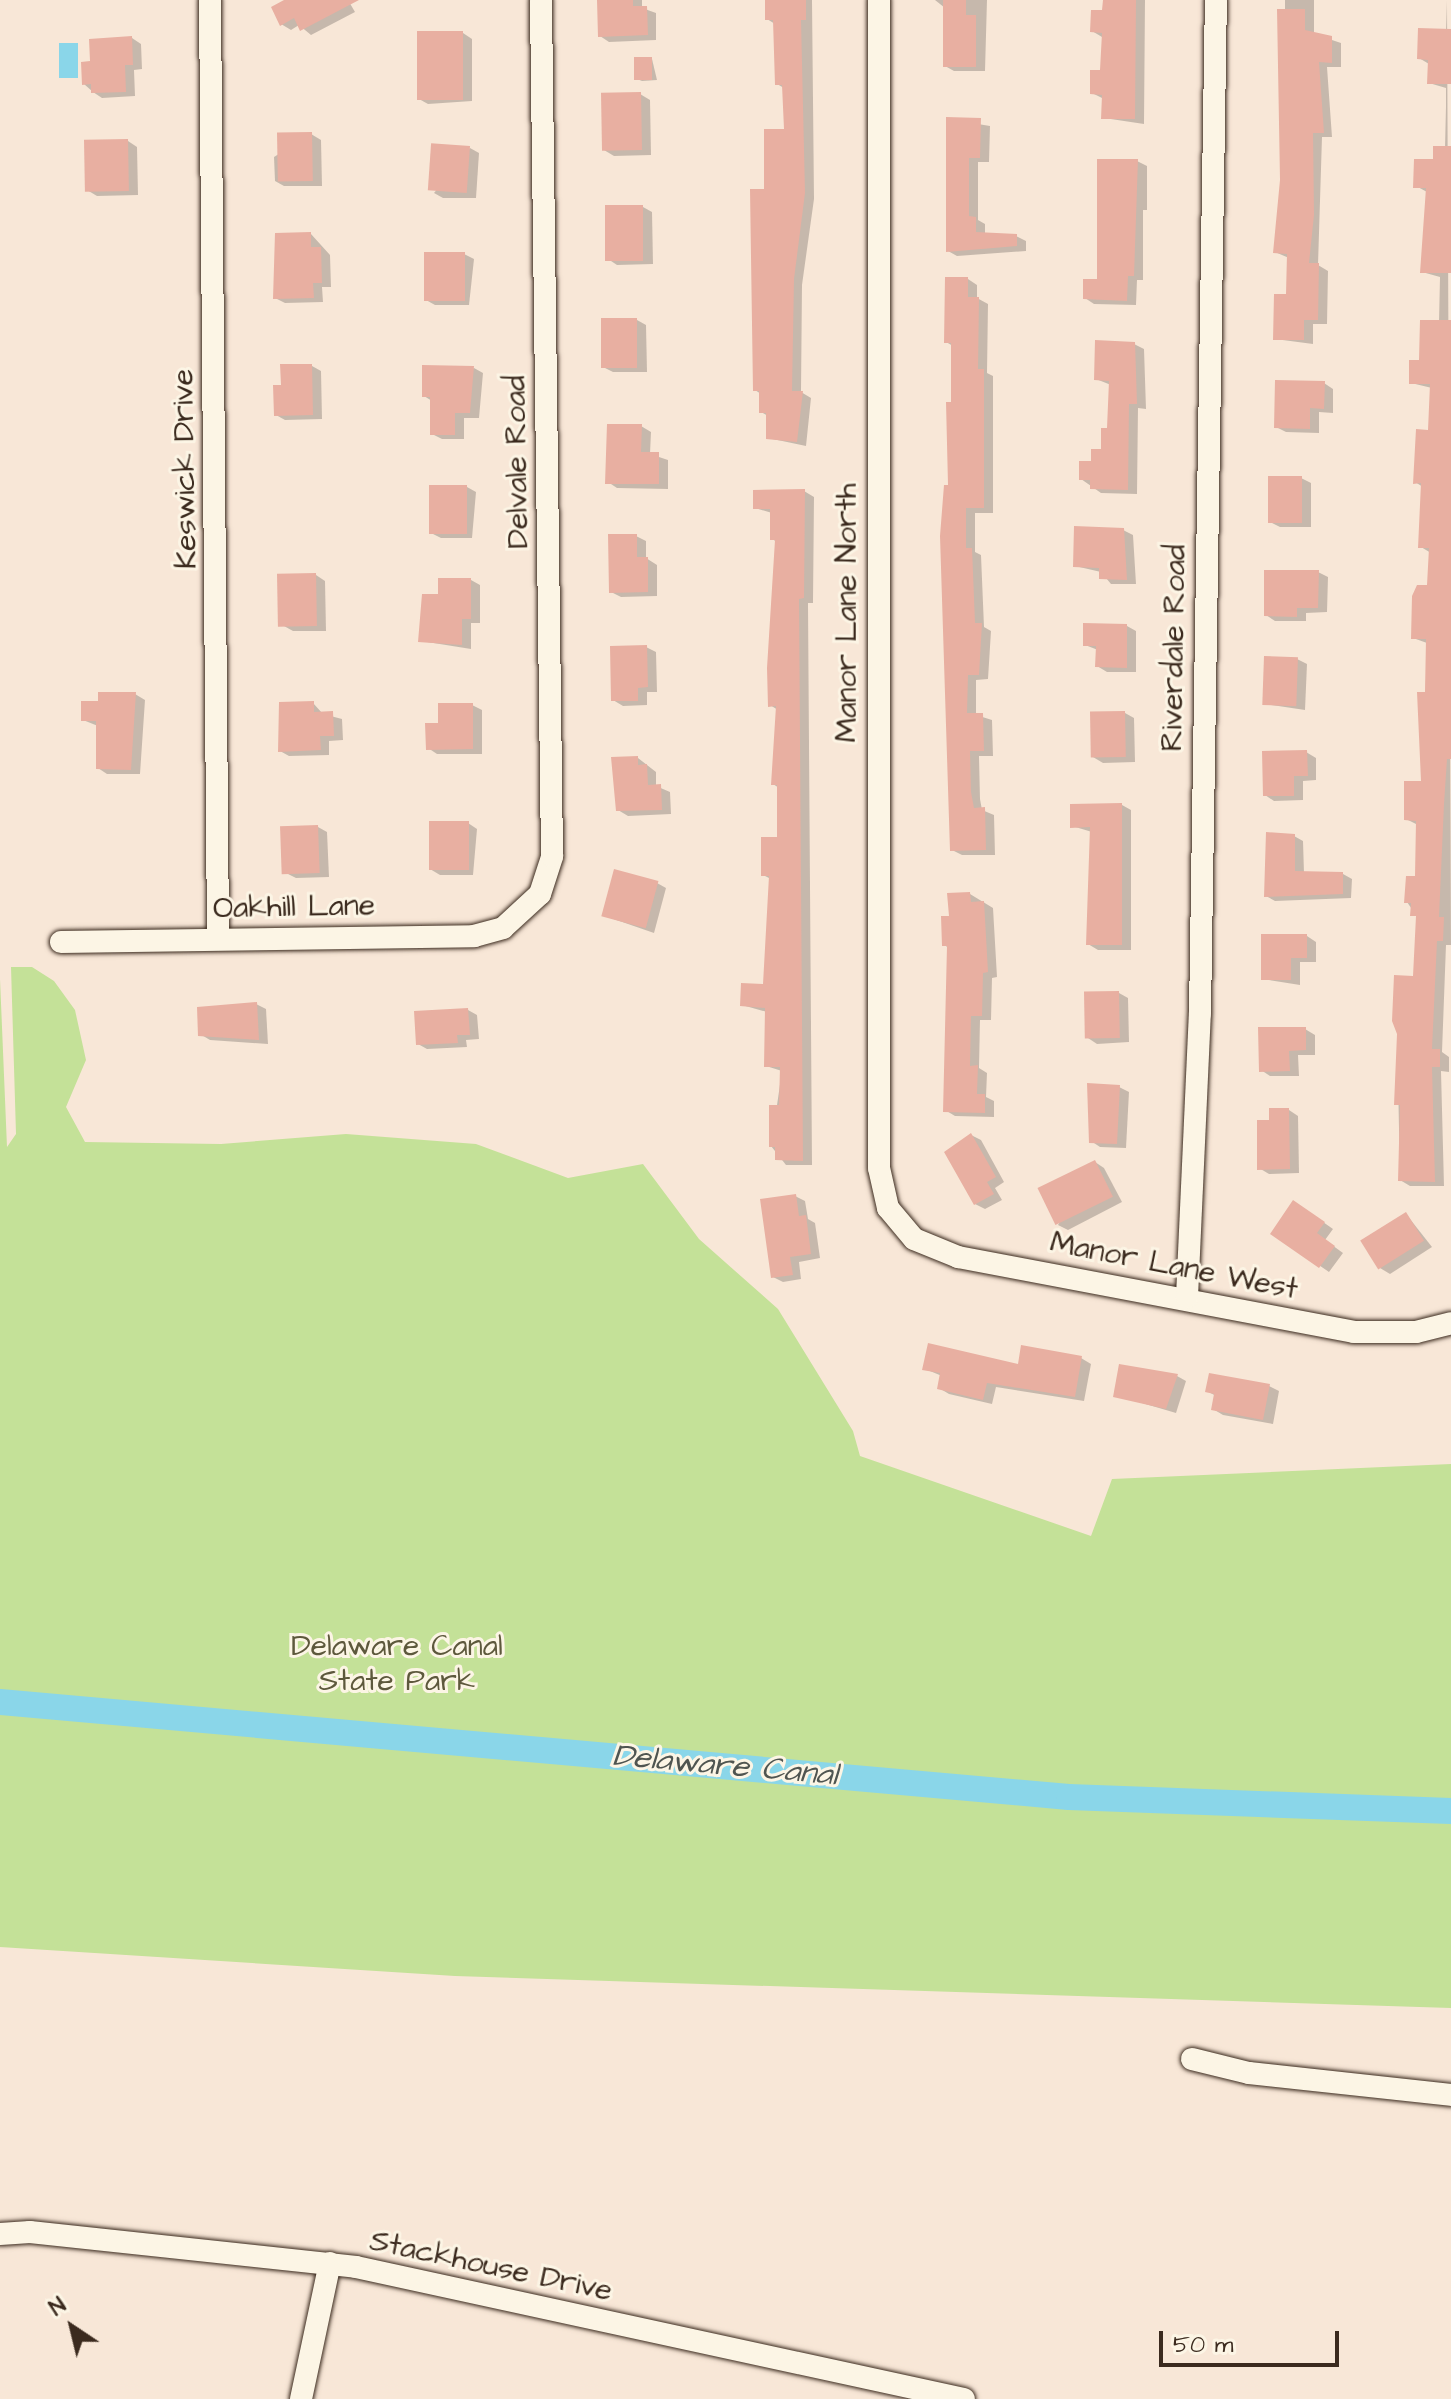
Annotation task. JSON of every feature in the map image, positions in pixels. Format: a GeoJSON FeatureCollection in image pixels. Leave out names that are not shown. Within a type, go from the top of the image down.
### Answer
{"type":"FeatureCollection","features":[{"type":"Feature","properties":{"kind":"street","name":"Keswick Drive"},"geometry":{"type":"LineString","coordinates":[[210,0],[218,937]]}},
{"type":"Feature","properties":{"kind":"street","name":"Delvale Road"},"geometry":{"type":"LineString","coordinates":[[523,915],[540,894],[552,856],[541,0]]}},
{"type":"Feature","properties":{"kind":"street","name":"Manor Lane North"},"geometry":{"type":"LineString","coordinates":[[879,0],[879,1168],[883,1195],[896,1221]]}},
{"type":"Feature","properties":{"kind":"street","name":"Riverdale Road"},"geometry":{"type":"LineString","coordinates":[[1187,1297],[1200,1013],[1216,0]]}},
{"type":"Feature","properties":{"kind":"street","name":"Oakhill Lane"},"geometry":{"type":"LineString","coordinates":[[61,942],[218,937],[474,936],[503,928],[523,915]]}},
{"type":"Feature","properties":{"kind":"street","name":"Manor Lane West"},"geometry":{"type":"LineString","coordinates":[[896,1221],[914,1239],[945,1255],[1187,1297],[1354,1332],[1416,1332],[1451,1323]]}},
{"type":"Feature","properties":{"kind":"street"},"geometry":{"type":"LineString","coordinates":[[1192,2059],[1249,2073],[1451,2095]]}},
{"type":"Feature","properties":{"kind":"street","name":"Stackhouse Drive"},"geometry":{"type":"LineString","coordinates":[[0,2234],[30,2232],[330,2263],[964,2399]]}},
{"type":"Feature","properties":{"kind":"street"},"geometry":{"type":"LineString","coordinates":[[301,2399],[330,2263]]}},
{"type":"Feature","properties":{"kind":"green space","name":"Delaware Canal State Park"},"geometry":{"type":"Polygon","coordinates":[[[11,967],[32,967],[54,981],[75,1010],[86,1060],[66,1107],[85,1142],[221,1144],[346,1134],[476,1144],[568,1178],[643,1164],[699,1239],[778,1309],[853,1431],[860,1456],[1091,1536],[1112,1479],[1451,1464],[1451,2008],[455,1976],[0,1947],[0,979],[7,1147],[16,1134],[11,967]]]}},
{"type":"Feature","properties":{"kind":"water"},"geometry":{"type":"Polygon","coordinates":[[[59,43],[78,43],[78,78],[59,78],[59,43]]]}},
{"type":"Feature","properties":{"kind":"building"},"geometry":{"type":"Polygon","coordinates":[[[284,0],[359,0],[300,31],[294,18],[280,26],[271,7],[284,0]]]}},
{"type":"Feature","properties":{"kind":"building"},"geometry":{"type":"Polygon","coordinates":[[[597,0],[633,0],[633,6],[647,6],[648,35],[598,37],[597,0]]]}},
{"type":"Feature","properties":{"kind":"building"},"geometry":{"type":"Polygon","coordinates":[[[765,0],[806,0],[806,20],[801,20],[805,193],[794,279],[792,391],[803,391],[797,442],[766,439],[766,413],[759,413],[759,391],[753,391],[750,189],[764,189],[764,129],[784,129],[782,85],[775,85],[773,20],[765,20],[765,0]]]}},
{"type":"Feature","properties":{"kind":"building"},"geometry":{"type":"Polygon","coordinates":[[[943,0],[966,0],[966,15],[976,15],[976,67],[943,67],[943,0]]]}},
{"type":"Feature","properties":{"kind":"building"},"geometry":{"type":"Polygon","coordinates":[[[1103,0],[1136,0],[1135,119],[1101,119],[1102,95],[1090,94],[1090,70],[1100,70],[1102,33],[1090,32],[1091,10],[1102,10],[1103,0]]]}},
{"type":"Feature","properties":{"kind":"building"},"geometry":{"type":"Polygon","coordinates":[[[1277,9],[1305,9],[1305,30],[1332,36],[1332,63],[1319,62],[1324,133],[1313,133],[1314,215],[1309,263],[1319,263],[1318,320],[1304,320],[1304,340],[1273,340],[1274,294],[1286,294],[1287,254],[1273,253],[1280,180],[1277,9]]]}},
{"type":"Feature","properties":{"kind":"building"},"geometry":{"type":"Polygon","coordinates":[[[1418,28],[1451,29],[1451,84],[1427,84],[1428,60],[1417,59],[1418,28]]]}},
{"type":"Feature","properties":{"kind":"building"},"geometry":{"type":"Polygon","coordinates":[[[417,31],[463,31],[463,100],[417,100],[417,31]]]}},
{"type":"Feature","properties":{"kind":"building"},"geometry":{"type":"Polygon","coordinates":[[[132,36],[133,65],[125,65],[126,92],[91,93],[91,84],[82,85],[81,62],[90,61],[89,39],[132,36]]]}},
{"type":"Feature","properties":{"kind":"building"},"geometry":{"type":"Polygon","coordinates":[[[634,57],[652,57],[652,80],[634,80],[634,57]]]}},
{"type":"Feature","properties":{"kind":"building"},"geometry":{"type":"Polygon","coordinates":[[[641,92],[642,150],[602,151],[601,93],[641,92]]]}},
{"type":"Feature","properties":{"kind":"building"},"geometry":{"type":"Polygon","coordinates":[[[946,117],[981,118],[980,158],[969,158],[969,216],[976,217],[976,232],[1017,234],[1017,246],[946,252],[946,117]]]}},
{"type":"Feature","properties":{"kind":"building"},"geometry":{"type":"Polygon","coordinates":[[[312,132],[313,181],[278,182],[277,133],[312,132]]]}},
{"type":"Feature","properties":{"kind":"building"},"geometry":{"type":"Polygon","coordinates":[[[128,139],[129,191],[85,192],[84,140],[128,139]]]}},
{"type":"Feature","properties":{"kind":"building"},"geometry":{"type":"Polygon","coordinates":[[[431,143],[470,146],[467,193],[428,190],[431,143]]]}},
{"type":"Feature","properties":{"kind":"building"},"geometry":{"type":"Polygon","coordinates":[[[1433,146],[1451,146],[1451,273],[1420,273],[1426,188],[1413,188],[1414,159],[1433,159],[1433,146]]]}},
{"type":"Feature","properties":{"kind":"building"},"geometry":{"type":"Polygon","coordinates":[[[1097,159],[1138,159],[1134,276],[1128,276],[1127,301],[1083,299],[1083,279],[1097,279],[1097,159]]]}},
{"type":"Feature","properties":{"kind":"building"},"geometry":{"type":"Polygon","coordinates":[[[605,205],[643,205],[643,261],[605,261],[605,205]]]}},
{"type":"Feature","properties":{"kind":"building"},"geometry":{"type":"Polygon","coordinates":[[[311,232],[311,247],[321,247],[322,283],[313,283],[314,298],[273,299],[275,233],[311,232]]]}},
{"type":"Feature","properties":{"kind":"building"},"geometry":{"type":"Polygon","coordinates":[[[424,252],[465,252],[465,301],[424,301],[424,252]]]}},
{"type":"Feature","properties":{"kind":"building"},"geometry":{"type":"Polygon","coordinates":[[[945,277],[968,277],[968,297],[979,297],[978,369],[984,369],[984,508],[966,508],[966,548],[972,548],[975,623],[982,623],[979,675],[968,675],[967,713],[983,713],[984,751],[970,751],[974,808],[985,807],[986,850],[950,851],[940,536],[944,485],[948,485],[946,402],[951,402],[951,343],[944,343],[945,277]]]}},
{"type":"Feature","properties":{"kind":"building"},"geometry":{"type":"Polygon","coordinates":[[[601,318],[637,318],[637,368],[601,368],[601,318]]]}},
{"type":"Feature","properties":{"kind":"building"},"geometry":{"type":"Polygon","coordinates":[[[1420,320],[1451,320],[1451,759],[1447,759],[1444,804],[1439,917],[1444,917],[1443,941],[1437,941],[1432,1049],[1440,1049],[1440,1067],[1432,1067],[1435,1182],[1398,1181],[1400,1105],[1394,1105],[1397,1034],[1392,1021],[1394,975],[1413,976],[1416,916],[1410,916],[1411,903],[1404,903],[1406,876],[1415,876],[1416,821],[1404,820],[1404,781],[1421,781],[1417,692],[1425,692],[1426,639],[1411,639],[1412,596],[1417,585],[1427,585],[1429,548],[1418,548],[1421,483],[1413,484],[1416,429],[1428,430],[1430,384],[1409,384],[1409,360],[1419,360],[1420,320]]]}},
{"type":"Feature","properties":{"kind":"building"},"geometry":{"type":"Polygon","coordinates":[[[1095,340],[1135,342],[1137,404],[1129,404],[1128,490],[1090,489],[1090,480],[1079,480],[1079,461],[1091,461],[1091,449],[1101,449],[1101,428],[1107,428],[1109,381],[1094,380],[1095,340]]]}},
{"type":"Feature","properties":{"kind":"building"},"geometry":{"type":"Polygon","coordinates":[[[280,364],[312,364],[313,415],[274,416],[273,385],[281,385],[280,364]]]}},
{"type":"Feature","properties":{"kind":"building"},"geometry":{"type":"Polygon","coordinates":[[[422,365],[474,366],[470,413],[455,413],[455,435],[430,435],[430,397],[422,397],[422,365]]]}},
{"type":"Feature","properties":{"kind":"building"},"geometry":{"type":"Polygon","coordinates":[[[1275,380],[1325,381],[1324,409],[1310,408],[1310,429],[1274,428],[1275,380]]]}},
{"type":"Feature","properties":{"kind":"building"},"geometry":{"type":"Polygon","coordinates":[[[607,424],[642,424],[641,452],[659,452],[659,484],[605,484],[607,424]]]}},
{"type":"Feature","properties":{"kind":"building"},"geometry":{"type":"Polygon","coordinates":[[[1268,476],[1302,476],[1302,523],[1268,523],[1268,476]]]}},
{"type":"Feature","properties":{"kind":"building"},"geometry":{"type":"Polygon","coordinates":[[[429,485],[467,485],[467,534],[429,534],[429,485]]]}},
{"type":"Feature","properties":{"kind":"building"},"geometry":{"type":"Polygon","coordinates":[[[805,489],[804,598],[799,599],[803,1161],[775,1160],[775,1147],[769,1147],[769,1105],[779,1105],[780,1067],[764,1067],[765,1008],[740,1006],[741,983],[763,984],[769,876],[761,876],[761,837],[777,837],[777,785],[771,785],[776,706],[768,707],[767,668],[775,540],[770,540],[770,509],[753,509],[753,490],[805,489]]]}},
{"type":"Feature","properties":{"kind":"building"},"geometry":{"type":"Polygon","coordinates":[[[1074,526],[1124,528],[1127,580],[1099,579],[1099,568],[1073,567],[1074,526]]]}},
{"type":"Feature","properties":{"kind":"building"},"geometry":{"type":"Polygon","coordinates":[[[608,534],[637,534],[637,557],[648,557],[648,592],[609,593],[608,534]]]}},
{"type":"Feature","properties":{"kind":"building"},"geometry":{"type":"Polygon","coordinates":[[[1264,570],[1319,570],[1318,608],[1297,608],[1297,617],[1264,616],[1264,570]]]}},
{"type":"Feature","properties":{"kind":"building"},"geometry":{"type":"Polygon","coordinates":[[[316,573],[317,626],[278,627],[277,574],[316,573]]]}},
{"type":"Feature","properties":{"kind":"building"},"geometry":{"type":"Polygon","coordinates":[[[438,578],[471,578],[471,619],[462,619],[462,645],[418,642],[422,594],[438,594],[438,578]]]}},
{"type":"Feature","properties":{"kind":"building"},"geometry":{"type":"Polygon","coordinates":[[[1083,623],[1127,624],[1127,668],[1095,667],[1096,646],[1083,646],[1083,623]]]}},
{"type":"Feature","properties":{"kind":"building"},"geometry":{"type":"Polygon","coordinates":[[[647,645],[648,687],[638,688],[638,701],[611,701],[610,646],[647,645]]]}},
{"type":"Feature","properties":{"kind":"building"},"geometry":{"type":"Polygon","coordinates":[[[1264,656],[1298,657],[1296,706],[1262,705],[1264,656]]]}},
{"type":"Feature","properties":{"kind":"building"},"geometry":{"type":"Polygon","coordinates":[[[98,692],[136,692],[131,770],[96,769],[96,721],[81,721],[81,701],[98,701],[98,692]]]}},
{"type":"Feature","properties":{"kind":"building"},"geometry":{"type":"Polygon","coordinates":[[[314,701],[314,712],[333,711],[334,736],[320,736],[321,750],[278,752],[279,702],[314,701]]]}},
{"type":"Feature","properties":{"kind":"building"},"geometry":{"type":"Polygon","coordinates":[[[438,703],[473,703],[473,749],[426,750],[425,723],[438,723],[438,703]]]}},
{"type":"Feature","properties":{"kind":"building"},"geometry":{"type":"Polygon","coordinates":[[[1125,711],[1126,757],[1091,758],[1090,712],[1125,711]]]}},
{"type":"Feature","properties":{"kind":"building"},"geometry":{"type":"Polygon","coordinates":[[[1307,750],[1308,776],[1294,776],[1294,796],[1263,796],[1262,751],[1307,750]]]}},
{"type":"Feature","properties":{"kind":"building"},"geometry":{"type":"Polygon","coordinates":[[[638,756],[638,765],[647,764],[648,785],[661,784],[662,810],[616,811],[611,757],[638,756]]]}},
{"type":"Feature","properties":{"kind":"building"},"geometry":{"type":"Polygon","coordinates":[[[1122,803],[1122,945],[1086,945],[1090,827],[1070,828],[1070,804],[1122,803]]]}},
{"type":"Feature","properties":{"kind":"building"},"geometry":{"type":"Polygon","coordinates":[[[429,821],[469,821],[469,870],[429,870],[429,821]]]}},
{"type":"Feature","properties":{"kind":"building"},"geometry":{"type":"Polygon","coordinates":[[[318,825],[320,873],[282,874],[280,826],[318,825]]]}},
{"type":"Feature","properties":{"kind":"building"},"geometry":{"type":"Polygon","coordinates":[[[1266,832],[1295,834],[1295,871],[1343,872],[1343,894],[1264,897],[1266,832]]]}},
{"type":"Feature","properties":{"kind":"building"},"geometry":{"type":"Polygon","coordinates":[[[614,869],[658,881],[646,928],[601,916],[614,869]]]}},
{"type":"Feature","properties":{"kind":"building"},"geometry":{"type":"Polygon","coordinates":[[[970,892],[971,902],[984,901],[988,972],[983,973],[982,1016],[971,1016],[970,1066],[978,1065],[977,1094],[985,1094],[985,1113],[943,1112],[947,946],[942,946],[941,916],[949,916],[947,893],[970,892]]]}},
{"type":"Feature","properties":{"kind":"building"},"geometry":{"type":"Polygon","coordinates":[[[1261,934],[1307,934],[1307,958],[1291,958],[1291,980],[1261,980],[1261,934]]]}},
{"type":"Feature","properties":{"kind":"building"},"geometry":{"type":"Polygon","coordinates":[[[1119,991],[1120,1038],[1085,1039],[1084,992],[1119,991]]]}},
{"type":"Feature","properties":{"kind":"building"},"geometry":{"type":"Polygon","coordinates":[[[257,1002],[259,1040],[198,1036],[197,1007],[257,1002]]]}},
{"type":"Feature","properties":{"kind":"building"},"geometry":{"type":"Polygon","coordinates":[[[468,1008],[470,1035],[457,1035],[458,1043],[416,1045],[414,1011],[468,1008]]]}},
{"type":"Feature","properties":{"kind":"building"},"geometry":{"type":"Polygon","coordinates":[[[1258,1027],[1306,1027],[1306,1050],[1289,1051],[1290,1071],[1259,1072],[1258,1027]]]}},
{"type":"Feature","properties":{"kind":"building"},"geometry":{"type":"Polygon","coordinates":[[[1087,1083],[1120,1085],[1117,1144],[1089,1143],[1087,1083]]]}},
{"type":"Feature","properties":{"kind":"building"},"geometry":{"type":"Polygon","coordinates":[[[1269,1108],[1289,1108],[1290,1169],[1257,1170],[1257,1120],[1269,1120],[1269,1108]]]}},
{"type":"Feature","properties":{"kind":"building"},"geometry":{"type":"Polygon","coordinates":[[[971,1133],[996,1177],[987,1182],[994,1194],[974,1205],[944,1152],[971,1133]]]}},
{"type":"Feature","properties":{"kind":"building"},"geometry":{"type":"Polygon","coordinates":[[[1095,1160],[1113,1197],[1055,1225],[1037,1188],[1095,1160]]]}},
{"type":"Feature","properties":{"kind":"building"},"geometry":{"type":"Polygon","coordinates":[[[796,1194],[799,1216],[806,1215],[811,1254],[790,1257],[793,1275],[771,1278],[760,1199],[796,1194]]]}},
{"type":"Feature","properties":{"kind":"building"},"geometry":{"type":"Polygon","coordinates":[[[1293,1200],[1325,1222],[1317,1233],[1335,1246],[1319,1268],[1270,1234],[1293,1200]]]}},
{"type":"Feature","properties":{"kind":"building"},"geometry":{"type":"Polygon","coordinates":[[[1406,1212],[1424,1241],[1378,1269],[1360,1241],[1406,1212]]]}},
{"type":"Feature","properties":{"kind":"building"},"geometry":{"type":"Polygon","coordinates":[[[928,1343],[1018,1364],[1021,1345],[1082,1356],[1075,1397],[987,1383],[983,1400],[937,1389],[940,1373],[922,1370],[928,1343]]]}},
{"type":"Feature","properties":{"kind":"building"},"geometry":{"type":"Polygon","coordinates":[[[1119,1364],[1178,1374],[1166,1409],[1113,1397],[1119,1364]]]}},
{"type":"Feature","properties":{"kind":"building"},"geometry":{"type":"Polygon","coordinates":[[[1209,1373],[1270,1384],[1263,1420],[1211,1410],[1214,1394],[1205,1392],[1209,1373]]]}},
{"type":"Feature","properties":{"kind":"waterway","name":"Delaware Canal"},"geometry":{"type":"LineString","coordinates":[[0,1702],[1069,1797],[1451,1811]]}}]}
